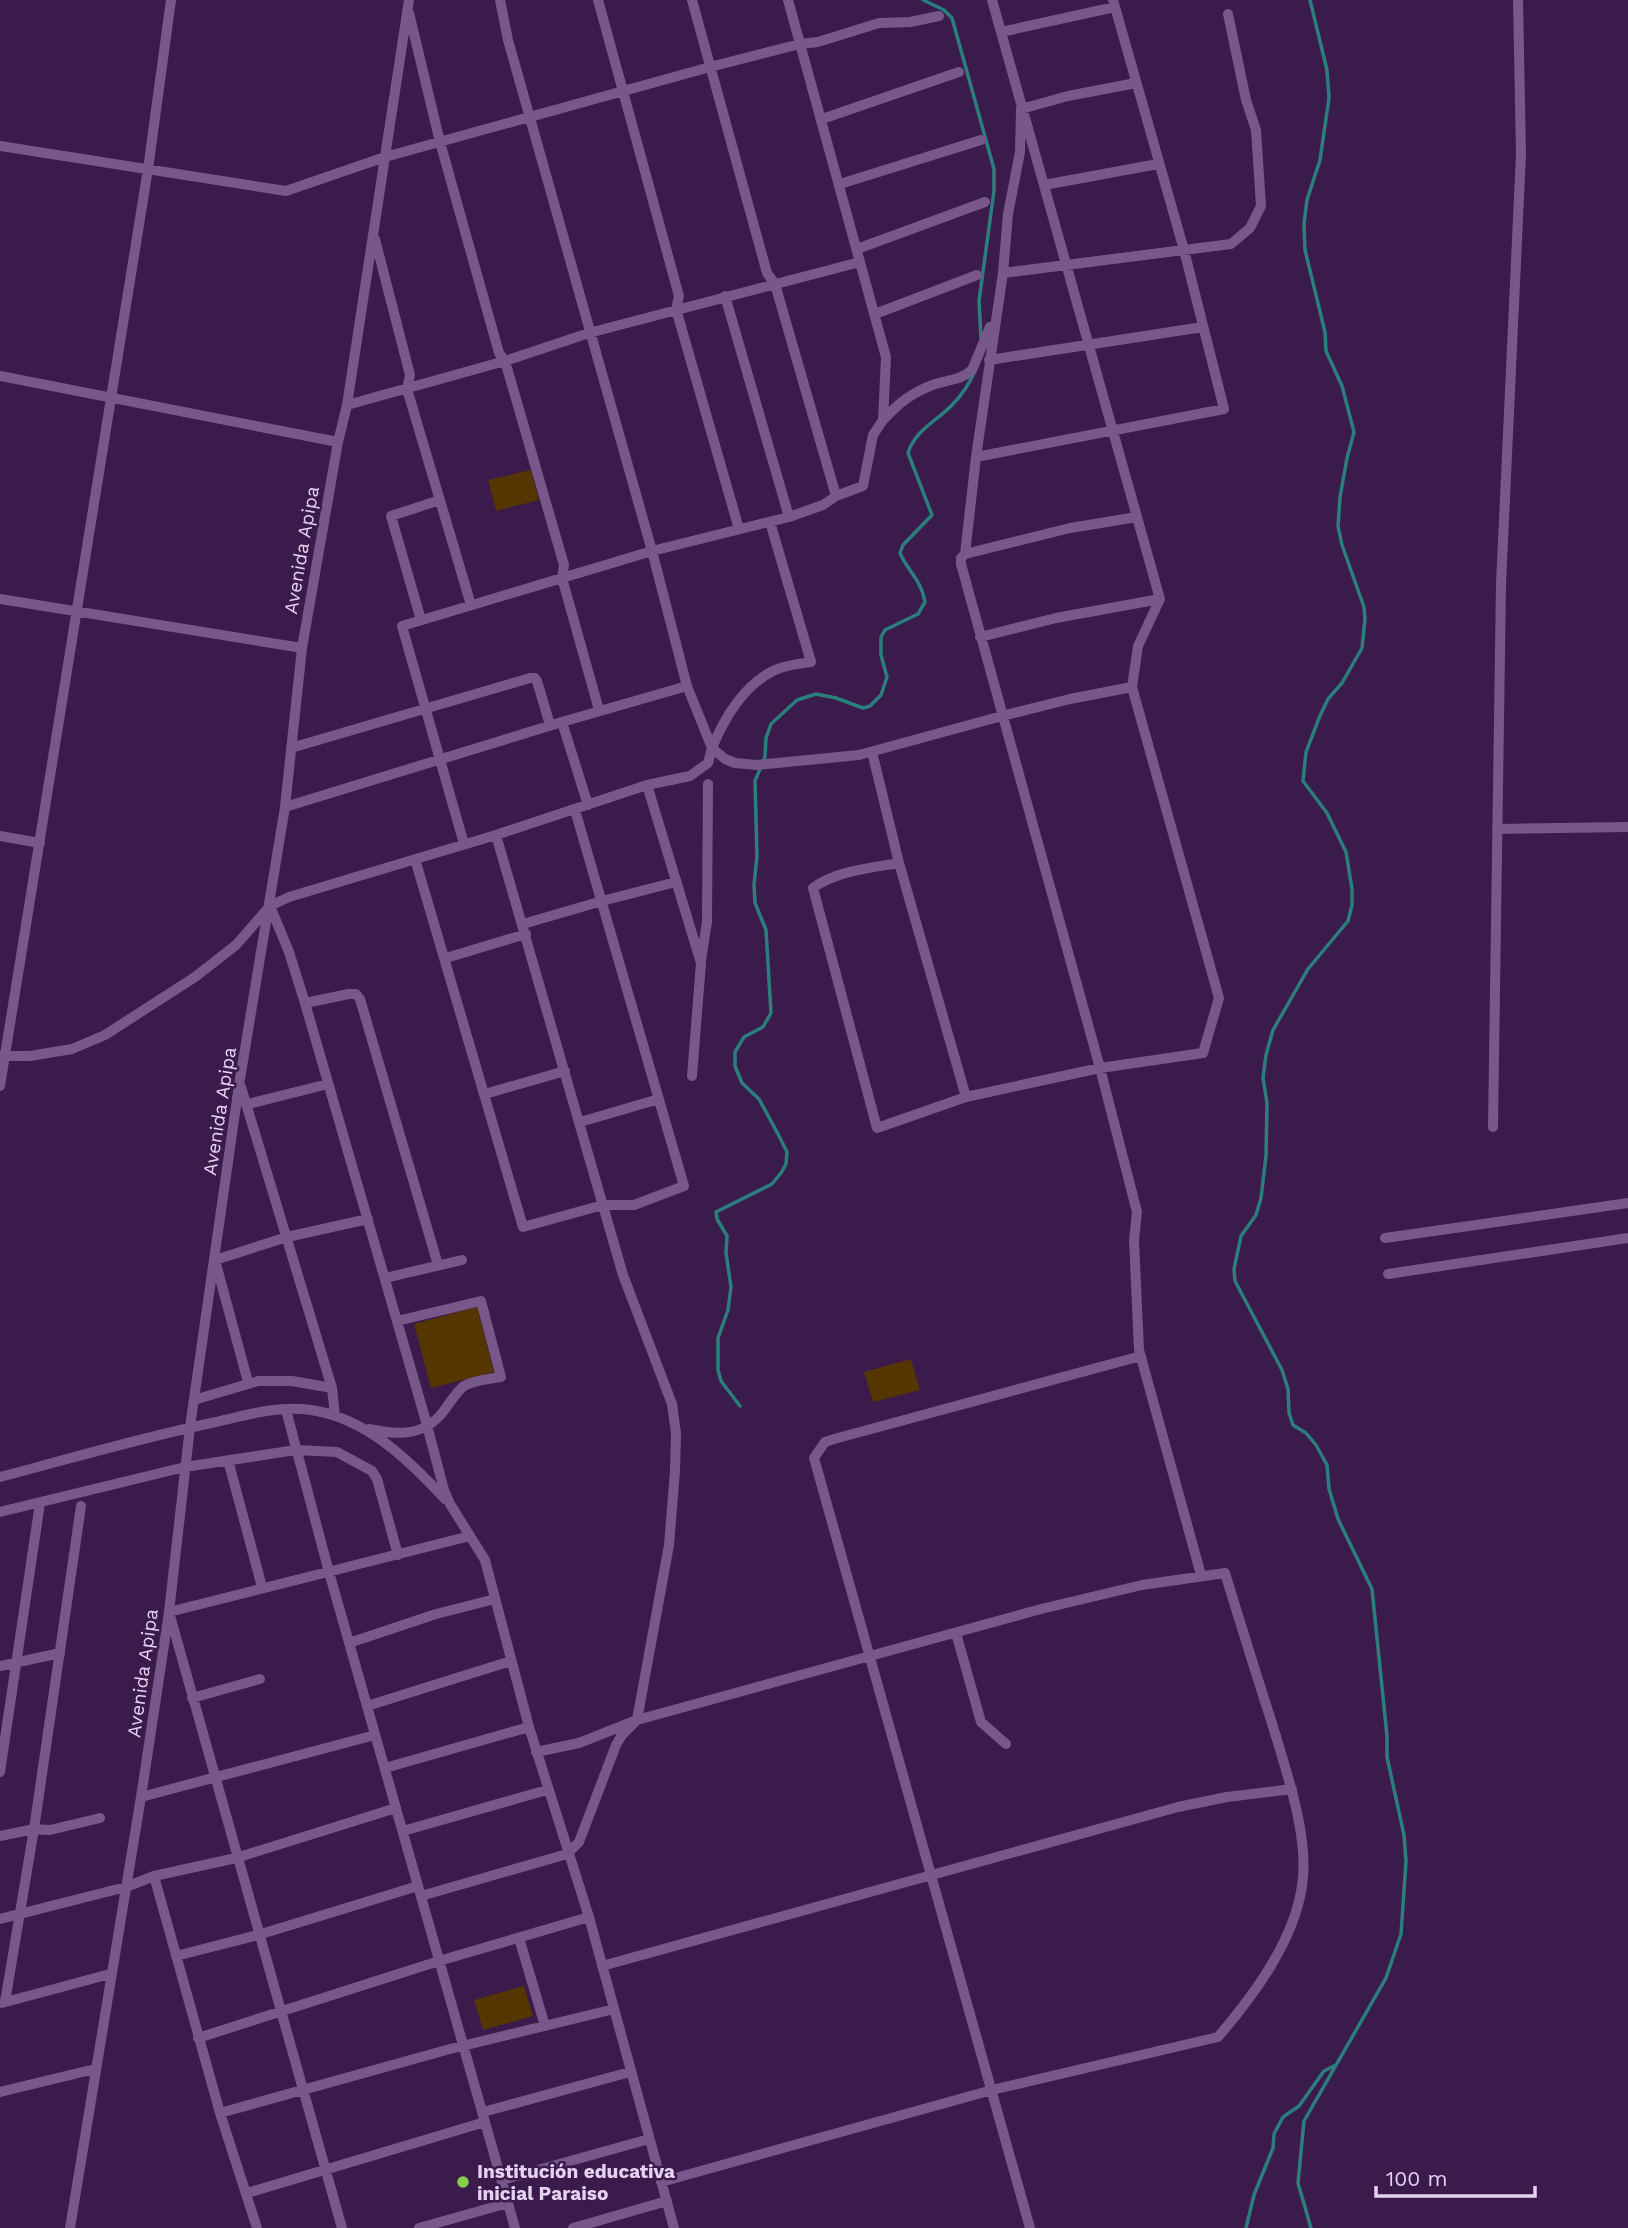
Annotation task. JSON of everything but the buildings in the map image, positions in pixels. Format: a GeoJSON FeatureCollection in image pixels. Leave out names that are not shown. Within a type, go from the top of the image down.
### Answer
{"type":"FeatureCollection","features":[{"type":"Feature","properties":{"kind":"street"},"geometry":{"type":"LineString","coordinates":[[0,1086],[2,1057],[40,843],[148,169],[171,0]]}},
{"type":"Feature","properties":{"kind":"street"},"geometry":{"type":"LineString","coordinates":[[500,0],[508,40],[652,551],[687,686],[712,748],[735,763],[757,765],[872,752],[1002,716],[1132,687]]}},
{"type":"Feature","properties":{"kind":"street"},"geometry":{"type":"LineString","coordinates":[[598,0],[680,296],[676,309],[739,529]]}},
{"type":"Feature","properties":{"kind":"street"},"geometry":{"type":"LineString","coordinates":[[692,0],[767,273],[775,284],[836,496]]}},
{"type":"Feature","properties":{"kind":"street"},"geometry":{"type":"LineString","coordinates":[[788,0],[886,357],[883,420]]}},
{"type":"Feature","properties":{"kind":"street"},"geometry":{"type":"LineString","coordinates":[[899,863],[840,875],[813,888],[877,1128],[965,1097],[1100,1068],[1203,1053],[1219,998],[1132,687],[1139,646],[1160,599],[992,0]]}},
{"type":"Feature","properties":{"kind":"street"},"geometry":{"type":"LineString","coordinates":[[1493,1128],[1500,584],[1521,154],[1518,0]]}},
{"type":"Feature","properties":{"kind":"street"},"geometry":{"type":"LineString","coordinates":[[976,457],[1224,409],[1184,250],[1114,3],[1001,32]]}},
{"type":"Feature","properties":{"kind":"street"},"geometry":{"type":"LineString","coordinates":[[408,4],[440,142],[499,352],[505,361],[564,565],[562,578],[599,710]]}},
{"type":"Feature","properties":{"kind":"street","name":"Avenida Apipa"},"geometry":{"type":"LineString","coordinates":[[69,2228],[169,1612],[190,1427],[239,1084],[285,807],[302,648],[338,442],[347,405],[408,4]]}},
{"type":"Feature","properties":{"kind":"street"},"geometry":{"type":"LineString","coordinates":[[1003,273],[1068,267],[1231,244],[1250,228],[1261,206],[1256,130],[1246,100],[1228,14]]}},
{"type":"Feature","properties":{"kind":"street"},"geometry":{"type":"LineString","coordinates":[[0,146],[286,191],[385,157],[710,67],[800,44],[818,42],[879,23],[910,22],[939,16]]}},
{"type":"Feature","properties":{"kind":"street"},"geometry":{"type":"LineString","coordinates":[[822,119],[959,72]]}},
{"type":"Feature","properties":{"kind":"street"},"geometry":{"type":"LineString","coordinates":[[1021,108],[1136,83]]}},
{"type":"Feature","properties":{"kind":"street"},"geometry":{"type":"LineString","coordinates":[[965,554],[989,360],[1003,273],[1008,214],[1020,152],[1021,108]]}},
{"type":"Feature","properties":{"kind":"street"},"geometry":{"type":"LineString","coordinates":[[840,184],[981,140]]}},
{"type":"Feature","properties":{"kind":"street"},"geometry":{"type":"LineString","coordinates":[[1044,185],[1158,164]]}},
{"type":"Feature","properties":{"kind":"street"},"geometry":{"type":"LineString","coordinates":[[857,249],[985,202]]}},
{"type":"Feature","properties":{"kind":"street"},"geometry":{"type":"LineString","coordinates":[[373,233],[410,375],[407,389],[471,605]]}},
{"type":"Feature","properties":{"kind":"street"},"geometry":{"type":"LineString","coordinates":[[347,405],[505,361],[589,333],[860,262]]}},
{"type":"Feature","properties":{"kind":"street"},"geometry":{"type":"LineString","coordinates":[[874,314],[977,275]]}},
{"type":"Feature","properties":{"kind":"street"},"geometry":{"type":"LineString","coordinates":[[725,296],[789,517]]}},
{"type":"Feature","properties":{"kind":"street"},"geometry":{"type":"LineString","coordinates":[[464,844],[402,626],[652,551],[789,517],[863,486],[873,435],[883,420],[903,399],[932,385],[949,379],[956,380],[972,370],[997,310]]}},
{"type":"Feature","properties":{"kind":"street"},"geometry":{"type":"LineString","coordinates":[[989,360],[1203,327]]}},
{"type":"Feature","properties":{"kind":"street"},"geometry":{"type":"LineString","coordinates":[[0,376],[338,442]]}},
{"type":"Feature","properties":{"kind":"street"},"geometry":{"type":"LineString","coordinates":[[421,620],[391,516],[440,500]]}},
{"type":"Feature","properties":{"kind":"street"},"geometry":{"type":"LineString","coordinates":[[1137,517],[1070,527],[965,554],[961,558],[961,564],[1137,1212],[1134,1240],[1141,1356],[1201,1575]]}},
{"type":"Feature","properties":{"kind":"street"},"geometry":{"type":"LineString","coordinates":[[2,1057],[30,1056],[72,1049],[105,1035],[195,977],[236,945],[252,930],[270,906],[303,892],[700,771],[708,763],[724,720],[740,699],[761,679],[778,668],[811,662],[770,522]]}},
{"type":"Feature","properties":{"kind":"street"},"geometry":{"type":"LineString","coordinates":[[0,599],[302,648]]}},
{"type":"Feature","properties":{"kind":"street"},"geometry":{"type":"LineString","coordinates":[[980,637],[1056,618],[1160,599]]}},
{"type":"Feature","properties":{"kind":"street"},"geometry":{"type":"LineString","coordinates":[[291,748],[535,678],[550,725]]}},
{"type":"Feature","properties":{"kind":"street"},"geometry":{"type":"LineString","coordinates":[[285,807],[599,710],[687,686]]}},
{"type":"Feature","properties":{"kind":"street"},"geometry":{"type":"LineString","coordinates":[[562,722],[588,805]]}},
{"type":"Feature","properties":{"kind":"street"},"geometry":{"type":"LineString","coordinates":[[872,752],[899,863],[965,1097]]}},
{"type":"Feature","properties":{"kind":"street"},"geometry":{"type":"LineString","coordinates":[[692,1076],[706,922],[708,784]]}},
{"type":"Feature","properties":{"kind":"street"},"geometry":{"type":"LineString","coordinates":[[648,785],[701,963]]}},
{"type":"Feature","properties":{"kind":"street"},"geometry":{"type":"LineString","coordinates":[[415,859],[523,1227],[603,1205],[634,1205],[684,1186],[575,810]]}},
{"type":"Feature","properties":{"kind":"street"},"geometry":{"type":"LineString","coordinates":[[1497,829],[1628,827]]}},
{"type":"Feature","properties":{"kind":"street"},"geometry":{"type":"LineString","coordinates":[[176,1956],[567,1854],[574,1849],[583,1834],[615,1745],[637,1720],[669,1545],[676,1433],[672,1404],[623,1275],[496,835]]}},
{"type":"Feature","properties":{"kind":"street"},"geometry":{"type":"LineString","coordinates":[[0,836],[40,843]]}},
{"type":"Feature","properties":{"kind":"street"},"geometry":{"type":"LineString","coordinates":[[446,958],[602,901],[676,882]]}},
{"type":"Feature","properties":{"kind":"street"},"geometry":{"type":"LineString","coordinates":[[270,906],[289,952],[385,1278],[438,1472],[450,1504]]}},
{"type":"Feature","properties":{"kind":"street"},"geometry":{"type":"LineString","coordinates":[[304,1003],[349,994],[355,994],[360,999],[438,1265]]}},
{"type":"Feature","properties":{"kind":"street"},"geometry":{"type":"LineString","coordinates":[[485,1094],[565,1071]]}},
{"type":"Feature","properties":{"kind":"street"},"geometry":{"type":"LineString","coordinates":[[239,1084],[248,1104],[332,1388],[335,1416]]}},
{"type":"Feature","properties":{"kind":"street"},"geometry":{"type":"LineString","coordinates":[[248,1104],[328,1084]]}},
{"type":"Feature","properties":{"kind":"street"},"geometry":{"type":"LineString","coordinates":[[580,1122],[659,1099]]}},
{"type":"Feature","properties":{"kind":"street"},"geometry":{"type":"LineString","coordinates":[[1385,1238],[1628,1203]]}},
{"type":"Feature","properties":{"kind":"street"},"geometry":{"type":"LineString","coordinates":[[248,1382],[215,1260],[287,1237],[368,1219]]}},
{"type":"Feature","properties":{"kind":"street"},"geometry":{"type":"LineString","coordinates":[[1388,1274],[1628,1238]]}},
{"type":"Feature","properties":{"kind":"street"},"geometry":{"type":"LineString","coordinates":[[385,1278],[462,1260]]}},
{"type":"Feature","properties":{"kind":"street"},"geometry":{"type":"LineString","coordinates":[[359,1427],[398,1435],[427,1427],[440,1416],[460,1389],[468,1384],[501,1377],[481,1301],[397,1321]]}},
{"type":"Feature","properties":{"kind":"street"},"geometry":{"type":"LineString","coordinates":[[1030,2228],[814,1458],[825,1442],[1141,1356]]}},
{"type":"Feature","properties":{"kind":"street"},"geometry":{"type":"LineString","coordinates":[[194,1400],[248,1382],[292,1381],[332,1388]]}},
{"type":"Feature","properties":{"kind":"street"},"geometry":{"type":"LineString","coordinates":[[0,1477],[190,1427],[262,1412],[310,1409],[335,1416],[383,1441],[410,1461],[450,1504],[485,1560],[536,1752],[589,1917],[674,2228]]}},
{"type":"Feature","properties":{"kind":"street"},"geometry":{"type":"LineString","coordinates":[[286,1410],[329,1572],[515,2228]]}},
{"type":"Feature","properties":{"kind":"street"},"geometry":{"type":"LineString","coordinates":[[0,1512],[185,1467],[296,1450],[337,1452],[372,1471],[377,1479],[398,1555]]}},
{"type":"Feature","properties":{"kind":"street"},"geometry":{"type":"LineString","coordinates":[[228,1460],[262,1587]]}},
{"type":"Feature","properties":{"kind":"street"},"geometry":{"type":"LineString","coordinates":[[0,1772],[40,1503]]}},
{"type":"Feature","properties":{"kind":"street"},"geometry":{"type":"LineString","coordinates":[[81,1506],[34,1829],[2,2003],[110,1974]]}},
{"type":"Feature","properties":{"kind":"street"},"geometry":{"type":"LineString","coordinates":[[342,2228],[301,2090],[169,1612],[470,1536]]}},
{"type":"Feature","properties":{"kind":"street"},"geometry":{"type":"LineString","coordinates":[[536,1752],[579,1744],[637,1720],[956,1633],[1142,1585],[1225,1573],[1292,1789],[1303,1856],[1303,1884],[1296,1913],[1282,1945],[1264,1975],[1237,2015],[1218,2037],[992,2090],[661,2182]]}},
{"type":"Feature","properties":{"kind":"street"},"geometry":{"type":"LineString","coordinates":[[349,1643],[436,1614],[495,1599]]}},
{"type":"Feature","properties":{"kind":"street"},"geometry":{"type":"LineString","coordinates":[[956,1633],[981,1722],[1006,1744]]}},
{"type":"Feature","properties":{"kind":"street"},"geometry":{"type":"LineString","coordinates":[[0,1666],[60,1653]]}},
{"type":"Feature","properties":{"kind":"street"},"geometry":{"type":"LineString","coordinates":[[367,1706],[511,1661]]}},
{"type":"Feature","properties":{"kind":"street"},"geometry":{"type":"LineString","coordinates":[[192,1698],[260,1679]]}},
{"type":"Feature","properties":{"kind":"street"},"geometry":{"type":"LineString","coordinates":[[385,1768],[529,1727]]}},
{"type":"Feature","properties":{"kind":"street"},"geometry":{"type":"LineString","coordinates":[[141,1797],[375,1735]]}},
{"type":"Feature","properties":{"kind":"street"},"geometry":{"type":"LineString","coordinates":[[602,1966],[1178,1807],[1227,1797],[1292,1789]]}},
{"type":"Feature","properties":{"kind":"street"},"geometry":{"type":"LineString","coordinates":[[403,1830],[547,1790]]}},
{"type":"Feature","properties":{"kind":"street"},"geometry":{"type":"LineString","coordinates":[[0,1919],[126,1887],[154,1876],[236,1857],[396,1808]]}},
{"type":"Feature","properties":{"kind":"street"},"geometry":{"type":"LineString","coordinates":[[0,1836],[34,1829],[50,1830],[100,1818]]}},
{"type":"Feature","properties":{"kind":"street"},"geometry":{"type":"LineString","coordinates":[[154,1876],[219,2113],[257,2228]]}},
{"type":"Feature","properties":{"kind":"street"},"geometry":{"type":"LineString","coordinates":[[198,2038],[280,2010],[589,1917]]}},
{"type":"Feature","properties":{"kind":"street"},"geometry":{"type":"LineString","coordinates":[[519,1938],[545,2026]]}},
{"type":"Feature","properties":{"kind":"street"},"geometry":{"type":"LineString","coordinates":[[219,2113],[464,2046],[614,2009]]}},
{"type":"Feature","properties":{"kind":"street"},"geometry":{"type":"LineString","coordinates":[[0,2092],[95,2069]]}},
{"type":"Feature","properties":{"kind":"street"},"geometry":{"type":"LineString","coordinates":[[247,2193],[631,2073]]}},
{"type":"Feature","properties":{"kind":"street"},"geometry":{"type":"LineString","coordinates":[[502,2180],[649,2139]]}},
{"type":"Feature","properties":{"kind":"street"},"geometry":{"type":"LineString","coordinates":[[573,2228],[667,2201]]}},
{"type":"Feature","properties":{"kind":"street"},"geometry":{"type":"LineString","coordinates":[[419,2228],[508,2203]]}},
{"type":"Feature","properties":{"kind":"shaded area"},"geometry":{"type":"Polygon","coordinates":[[[531,470],[539,500],[496,511],[488,480],[531,470]]]}},
{"type":"Feature","properties":{"kind":"shaded area"},"geometry":{"type":"Polygon","coordinates":[[[477,1307],[494,1372],[431,1388],[414,1324],[477,1307]]]}},
{"type":"Feature","properties":{"kind":"shaded area"},"geometry":{"type":"Polygon","coordinates":[[[911,1359],[920,1390],[873,1402],[864,1372],[911,1359]]]}},
{"type":"Feature","properties":{"kind":"shaded area"},"geometry":{"type":"Polygon","coordinates":[[[524,1986],[533,2016],[483,2030],[474,2000],[524,1986]]]}},
{"type":"Feature","properties":{"kind":"waterway"},"geometry":{"type":"LineString","coordinates":[[923,0],[944,10],[952,18],[994,169],[994,191],[979,301],[981,338]]}},
{"type":"Feature","properties":{"kind":"waterway"},"geometry":{"type":"LineString","coordinates":[[1310,0],[1327,70],[1329,98],[1320,160],[1307,200],[1305,250],[1325,332],[1326,351],[1342,386],[1354,432],[1340,497],[1338,526],[1364,607],[1365,619],[1362,648],[1342,683],[1328,699],[1319,718],[1306,752],[1303,781],[1327,813],[1346,852],[1352,905],[1348,921],[1308,969],[1273,1030],[1263,1078],[1267,1103],[1266,1156],[1261,1198],[1256,1215],[1241,1236],[1234,1269],[1235,1281],[1282,1370],[1288,1389],[1289,1413],[1293,1425],[1306,1433],[1327,1465],[1329,1489],[1338,1519],[1372,1589],[1387,1757],[1404,1835],[1406,1861],[1401,1934],[1386,1978],[1304,2121],[1298,2183],[1311,2228]]}},
{"type":"Feature","properties":{"kind":"waterway"},"geometry":{"type":"LineString","coordinates":[[740,1406],[721,1381],[718,1370],[718,1338],[728,1310],[731,1287],[726,1253],[727,1236],[716,1212],[772,1184],[786,1164],[787,1152],[759,1099],[742,1083],[735,1066],[735,1052],[744,1037],[763,1027],[771,1013],[766,930],[755,903],[755,781],[765,757],[766,738],[771,724],[797,700],[816,694],[863,708],[870,706],[881,695],[887,677],[881,655],[881,637],[885,630],[918,614],[925,602],[921,587],[900,553],[903,545],[932,515],[908,453],[921,432],[959,398],[974,373]]}},
{"type":"Feature","properties":{"kind":"waterway"},"geometry":{"type":"LineString","coordinates":[[1246,2228],[1254,2195],[1273,2148],[1274,2134],[1283,2117],[1299,2106],[1324,2071],[1336,2065]]}},
{"type":"Feature","properties":{"kind":"place","name":"Institución educativa inicial Paraiso"},"geometry":{"type":"Point","coordinates":[463,2182]}}]}
